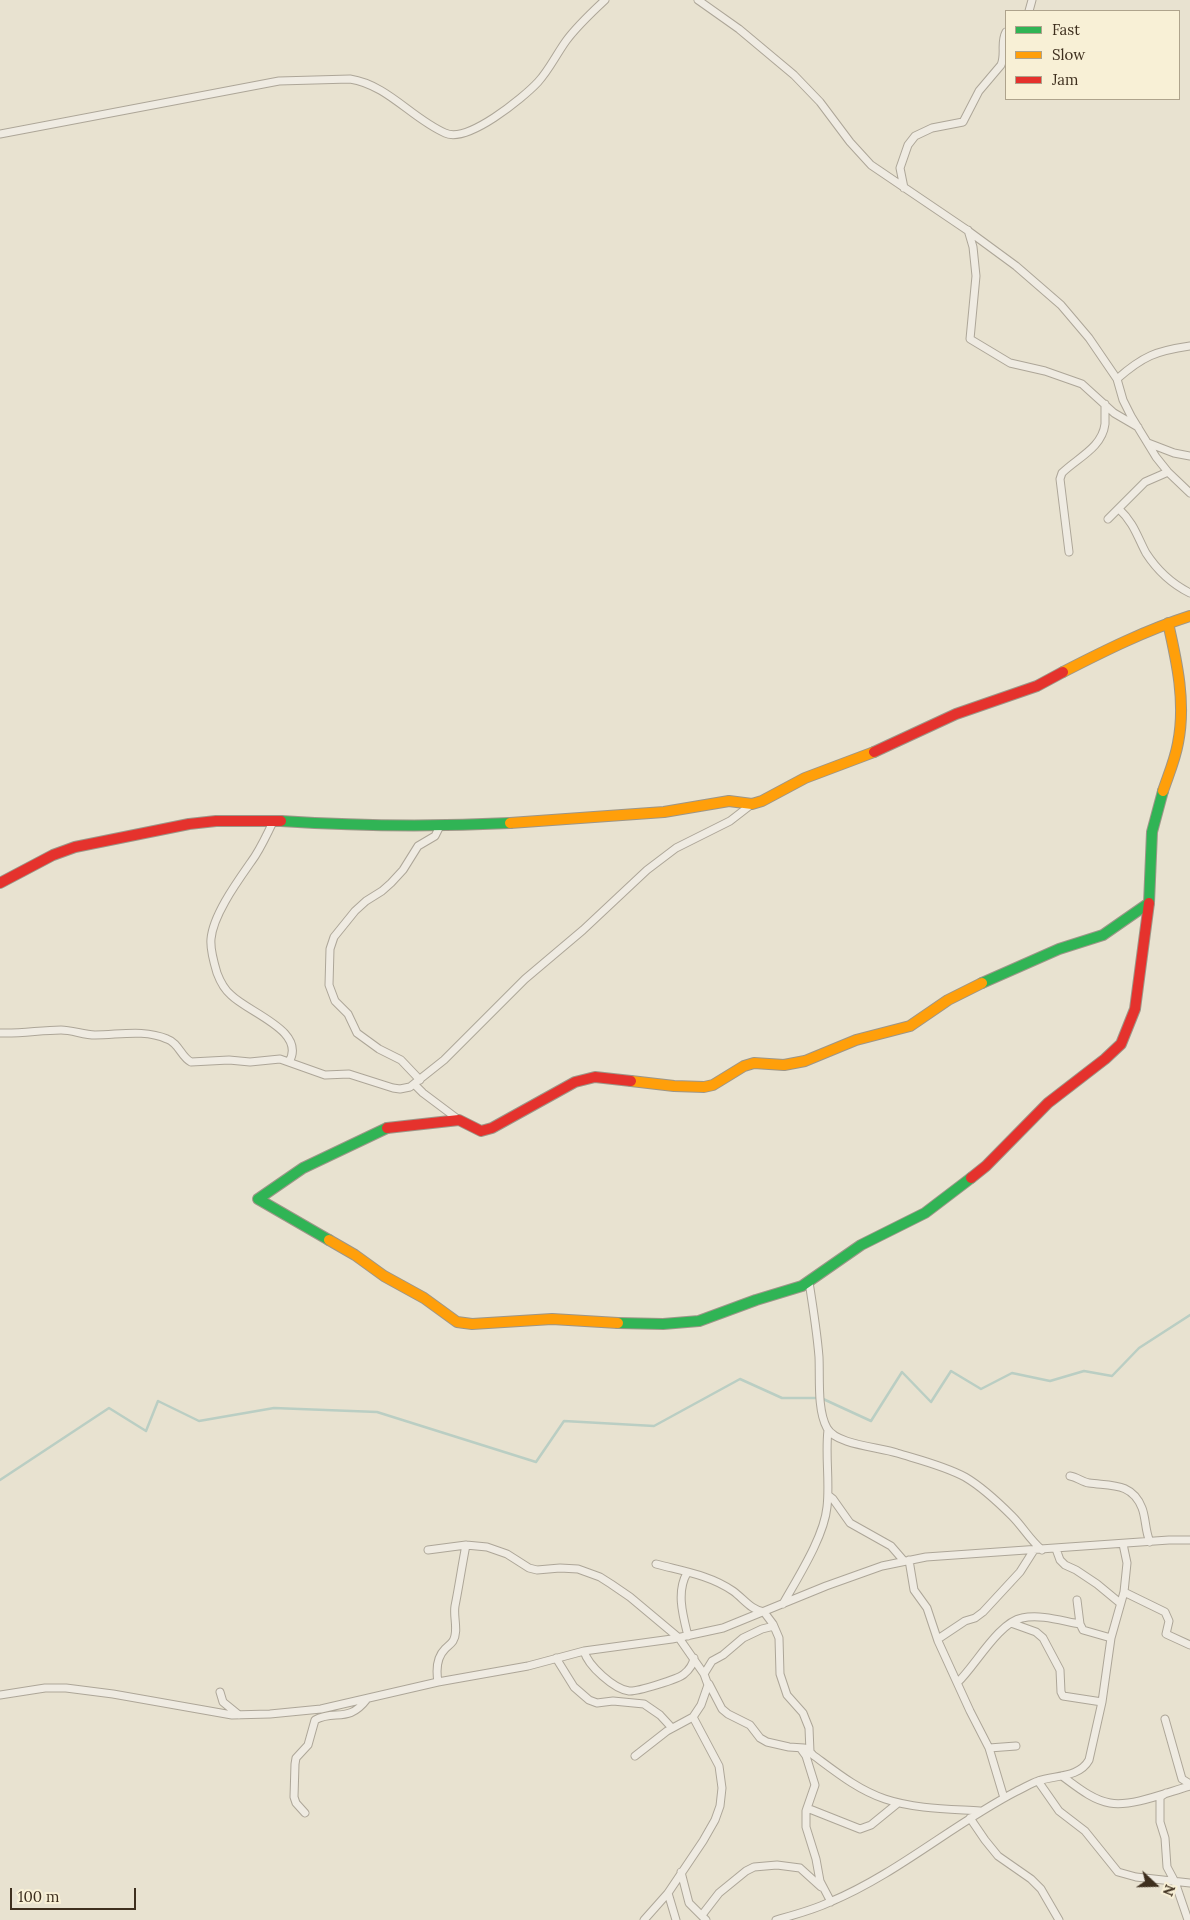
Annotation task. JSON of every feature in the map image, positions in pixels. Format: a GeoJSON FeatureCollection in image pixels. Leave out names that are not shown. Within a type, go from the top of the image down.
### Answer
{"type":"FeatureCollection","features":[{"type":"Feature","properties":{"kind":"street"},"geometry":{"type":"LineString","coordinates":[[0,134],[279,81],[350,79],[361,81],[383,91],[446,134],[461,134],[497,115],[526,94],[543,76],[577,28],[605,0]]}},
{"type":"Feature","properties":{"kind":"street"},"geometry":{"type":"LineString","coordinates":[[698,0],[739,29],[794,74],[820,102],[865,159],[881,173],[968,230],[1016,266],[1061,306],[1089,338],[1118,379],[1123,400],[1147,443],[1168,472],[1190,493]]}},
{"type":"Feature","properties":{"kind":"street"},"geometry":{"type":"LineString","coordinates":[[904,188],[900,168],[911,141],[921,132],[963,122],[979,91],[1001,65],[1005,34]]}},
{"type":"Feature","properties":{"kind":"street"},"geometry":{"type":"LineString","coordinates":[[968,230],[973,247],[976,276],[970,339],[1010,363],[1045,371],[1082,384],[1120,418],[1139,428]]}},
{"type":"Feature","properties":{"kind":"street"},"geometry":{"type":"LineString","coordinates":[[1118,379],[1142,359],[1167,350],[1190,346]]}},
{"type":"Feature","properties":{"kind":"street"},"geometry":{"type":"LineString","coordinates":[[1069,552],[1060,478],[1102,436],[1105,422],[1105,404]]}},
{"type":"Feature","properties":{"kind":"street"},"geometry":{"type":"LineString","coordinates":[[1147,443],[1174,453],[1190,456]]}},
{"type":"Feature","properties":{"kind":"street"},"geometry":{"type":"LineString","coordinates":[[1108,520],[1145,482],[1168,472]]}},
{"type":"Feature","properties":{"kind":"street"},"geometry":{"type":"LineString","coordinates":[[1119,509],[1135,528],[1156,566],[1173,583],[1190,593]]}},
{"type":"Feature","properties":{"kind":"street"},"geometry":{"type":"LineString","coordinates":[[0,1033],[23,1034],[63,1030],[96,1035],[145,1034],[170,1040],[187,1060],[192,1062],[229,1060],[250,1062],[272,1059],[289,1062],[318,1074],[348,1074],[393,1088],[404,1088],[417,1082],[455,1049],[525,979],[583,930],[647,870],[676,848],[730,821],[752,804],[805,778],[870,754],[956,714],[1037,686],[1104,651],[1168,623],[1190,616]]}},
{"type":"Feature","properties":{"kind":"street"},"geometry":{"type":"LineString","coordinates":[[459,1120],[396,1126],[384,1129],[353,1146],[303,1168],[258,1199],[341,1246],[384,1276],[424,1298],[451,1318],[463,1324],[552,1319],[607,1323],[691,1323],[756,1300],[790,1291],[809,1282],[855,1248],[914,1219],[949,1196],[986,1166],[1048,1103],[1121,1044],[1135,1009],[1149,903],[1149,857],[1154,822],[1172,767],[1182,722],[1180,679],[1168,623]]}},
{"type":"Feature","properties":{"kind":"street"},"geometry":{"type":"LineString","coordinates":[[0,883],[53,855],[75,847],[198,823],[238,821],[440,826],[598,818],[664,812],[729,801],[752,804]]}},
{"type":"Feature","properties":{"kind":"street"},"geometry":{"type":"LineString","coordinates":[[273,822],[258,851],[228,896],[213,930],[211,940],[217,974],[224,987],[238,1002],[265,1018],[286,1034],[292,1041],[294,1050],[289,1062]]}},
{"type":"Feature","properties":{"kind":"street"},"geometry":{"type":"LineString","coordinates":[[440,826],[435,836],[418,846],[403,870],[391,883],[382,891],[366,900],[334,938],[330,949],[329,985],[335,1001],[348,1014],[357,1033],[379,1049],[401,1060],[423,1093],[459,1120],[482,1131],[492,1128],[575,1082],[586,1078],[595,1077],[674,1086],[704,1087],[712,1085],[736,1070],[749,1065],[762,1063],[784,1065],[805,1061],[856,1040],[910,1026],[948,1000],[1011,969],[1059,948],[1103,935],[1149,903]]}},
{"type":"Feature","properties":{"kind":"street"},"geometry":{"type":"LineString","coordinates":[[783,1604],[819,1535],[826,1513],[828,1496],[828,1430],[821,1398],[819,1355],[809,1282]]}},
{"type":"Feature","properties":{"kind":"street"},"geometry":{"type":"LineString","coordinates":[[828,1430],[839,1439],[892,1451],[950,1470],[966,1478],[981,1488],[1013,1517],[1042,1550]]}},
{"type":"Feature","properties":{"kind":"street"},"geometry":{"type":"LineString","coordinates":[[1070,1476],[1088,1482],[1113,1484],[1131,1492],[1143,1509],[1150,1542]]}},
{"type":"Feature","properties":{"kind":"street"},"geometry":{"type":"LineString","coordinates":[[828,1496],[833,1498],[850,1523],[891,1546],[907,1561],[914,1590],[927,1608],[938,1639],[989,1748],[1004,1798]]}},
{"type":"Feature","properties":{"kind":"street"},"geometry":{"type":"LineString","coordinates":[[0,1695],[45,1688],[66,1688],[239,1715],[321,1709],[438,1682],[518,1668],[584,1651],[679,1638],[723,1628],[826,1586],[882,1566],[907,1561],[956,1554],[1190,1540]]}},
{"type":"Feature","properties":{"kind":"street"},"geometry":{"type":"LineString","coordinates":[[776,1920],[831,1902],[896,1866],[980,1811],[1038,1781],[1082,1769],[1088,1761],[1102,1702],[1111,1638],[1124,1592],[1127,1563],[1123,1544]]}},
{"type":"Feature","properties":{"kind":"street"},"geometry":{"type":"LineString","coordinates":[[438,1682],[437,1662],[442,1652],[453,1641],[455,1635],[455,1606],[460,1588],[461,1568],[466,1545]]}},
{"type":"Feature","properties":{"kind":"street"},"geometry":{"type":"LineString","coordinates":[[428,1550],[477,1545],[496,1549],[529,1568],[538,1570],[570,1568],[594,1574],[630,1597],[679,1638],[704,1674],[722,1709],[728,1714],[750,1725],[760,1738],[767,1742],[801,1748],[810,1747]]}},
{"type":"Feature","properties":{"kind":"street"},"geometry":{"type":"LineString","coordinates":[[1056,1549],[1060,1560],[1065,1565],[1098,1584],[1120,1603]]}},
{"type":"Feature","properties":{"kind":"street"},"geometry":{"type":"LineString","coordinates":[[938,1639],[966,1621],[976,1618],[983,1612],[1020,1572],[1034,1550]]}},
{"type":"Feature","properties":{"kind":"street"},"geometry":{"type":"LineString","coordinates":[[656,1564],[712,1579],[733,1591],[756,1611],[764,1612],[774,1626],[779,1638],[780,1674],[787,1695],[803,1713],[806,1720],[810,1735],[810,1752],[849,1782],[877,1796],[898,1803],[980,1811]]}},
{"type":"Feature","properties":{"kind":"street"},"geometry":{"type":"LineString","coordinates":[[687,1573],[681,1590],[683,1617],[688,1636]]}},
{"type":"Feature","properties":{"kind":"street"},"geometry":{"type":"LineString","coordinates":[[1124,1592],[1165,1612],[1169,1620],[1166,1634],[1190,1645]]}},
{"type":"Feature","properties":{"kind":"street"},"geometry":{"type":"LineString","coordinates":[[1076,1600],[1080,1624],[1086,1632],[1111,1638]]}},
{"type":"Feature","properties":{"kind":"street"},"geometry":{"type":"LineString","coordinates":[[958,1682],[968,1673],[983,1650],[1011,1622],[1017,1619],[1030,1617],[1080,1624]]}},
{"type":"Feature","properties":{"kind":"street"},"geometry":{"type":"LineString","coordinates":[[1011,1622],[1036,1632],[1043,1638],[1060,1670],[1061,1692],[1063,1696],[1102,1702]]}},
{"type":"Feature","properties":{"kind":"street"},"geometry":{"type":"LineString","coordinates":[[704,1674],[712,1661],[723,1655],[743,1638],[762,1629],[774,1626]]}},
{"type":"Feature","properties":{"kind":"street"},"geometry":{"type":"LineString","coordinates":[[584,1651],[586,1659],[608,1681],[628,1691],[636,1691],[679,1678],[689,1669],[694,1658]]}},
{"type":"Feature","properties":{"kind":"street"},"geometry":{"type":"LineString","coordinates":[[556,1658],[574,1687],[589,1700],[597,1704],[613,1701],[644,1704],[660,1715],[672,1728]]}},
{"type":"Feature","properties":{"kind":"street"},"geometry":{"type":"LineString","coordinates":[[634,1756],[672,1728],[694,1717],[701,1705],[708,1682]]}},
{"type":"Feature","properties":{"kind":"street"},"geometry":{"type":"LineString","coordinates":[[220,1692],[223,1702],[239,1715]]}},
{"type":"Feature","properties":{"kind":"street"},"geometry":{"type":"LineString","coordinates":[[305,1814],[296,1803],[294,1797],[295,1764],[296,1758],[308,1746],[316,1720],[321,1717],[341,1716],[354,1712],[368,1698]]}},
{"type":"Feature","properties":{"kind":"street"},"geometry":{"type":"LineString","coordinates":[[644,1920],[668,1893],[715,1820],[722,1797],[719,1766],[694,1717]]}},
{"type":"Feature","properties":{"kind":"street"},"geometry":{"type":"LineString","coordinates":[[1165,1719],[1182,1779],[1190,1785]]}},
{"type":"Feature","properties":{"kind":"street"},"geometry":{"type":"LineString","coordinates":[[989,1748],[1016,1746]]}},
{"type":"Feature","properties":{"kind":"street"},"geometry":{"type":"LineString","coordinates":[[801,1748],[814,1777],[815,1785],[805,1816],[806,1827],[823,1889]]}},
{"type":"Feature","properties":{"kind":"street"},"geometry":{"type":"LineString","coordinates":[[1062,1776],[1086,1793],[1110,1803],[1131,1802],[1190,1785]]}},
{"type":"Feature","properties":{"kind":"street"},"geometry":{"type":"LineString","coordinates":[[1038,1781],[1059,1811],[1085,1831],[1118,1872],[1129,1876],[1190,1883]]}},
{"type":"Feature","properties":{"kind":"street"},"geometry":{"type":"LineString","coordinates":[[1166,1793],[1160,1797],[1160,1822],[1165,1838],[1168,1867],[1188,1920]]}},
{"type":"Feature","properties":{"kind":"street"},"geometry":{"type":"LineString","coordinates":[[807,1808],[860,1829],[870,1826],[898,1803]]}},
{"type":"Feature","properties":{"kind":"street"},"geometry":{"type":"LineString","coordinates":[[970,1818],[992,1850],[1042,1889],[1059,1920]]}},
{"type":"Feature","properties":{"kind":"street"},"geometry":{"type":"LineString","coordinates":[[682,1872],[689,1903],[704,1918],[720,1893],[746,1871],[754,1867],[777,1865],[800,1868],[823,1889],[831,1902]]}},
{"type":"Feature","properties":{"kind":"street"},"geometry":{"type":"LineString","coordinates":[[668,1893],[676,1920]]}},
{"type":"Feature","properties":{"kind":"waterway"},"geometry":{"type":"LineString","coordinates":[[0,1480],[109,1408],[146,1431],[158,1401],[199,1421],[274,1408],[377,1412],[536,1462],[564,1421],[654,1426],[740,1379],[782,1398],[821,1398],[871,1421],[902,1372],[931,1402],[951,1371],[981,1389],[1012,1373],[1050,1381],[1084,1371],[1112,1376],[1139,1348],[1190,1315]]}},
{"type":"Feature","properties":{"kind":"traffic: fast"},"geometry":{"type":"LineString","coordinates":[[982,983],[1059,949],[1103,935],[1149,903],[1152,832],[1163,791]]}},
{"type":"Feature","properties":{"kind":"traffic: fast"},"geometry":{"type":"LineString","coordinates":[[281,821],[395,825],[510,823]]}},
{"type":"Feature","properties":{"kind":"traffic: fast"},"geometry":{"type":"LineString","coordinates":[[329,1240],[258,1199],[303,1168],[387,1128]]}},
{"type":"Feature","properties":{"kind":"traffic: fast"},"geometry":{"type":"LineString","coordinates":[[618,1323],[663,1324],[699,1321],[756,1300],[802,1286],[861,1245],[925,1213],[971,1178]]}},
{"type":"Feature","properties":{"kind":"traffic: slow"},"geometry":{"type":"LineString","coordinates":[[1063,672],[1141,634],[1190,616]]}},
{"type":"Feature","properties":{"kind":"traffic: slow"},"geometry":{"type":"LineString","coordinates":[[1163,791],[1177,749],[1181,713],[1177,668],[1168,623]]}},
{"type":"Feature","properties":{"kind":"traffic: slow"},"geometry":{"type":"LineString","coordinates":[[510,823],[664,812],[729,801],[752,804],[762,801],[805,778],[874,752]]}},
{"type":"Feature","properties":{"kind":"traffic: slow"},"geometry":{"type":"LineString","coordinates":[[631,1081],[704,1087],[713,1085],[744,1066],[754,1063],[784,1065],[805,1061],[856,1040],[910,1026],[948,1000],[982,983]]}},
{"type":"Feature","properties":{"kind":"traffic: slow"},"geometry":{"type":"LineString","coordinates":[[329,1240],[355,1255],[384,1276],[424,1298],[457,1322],[472,1324],[552,1319],[618,1323]]}},
{"type":"Feature","properties":{"kind":"traffic: jam"},"geometry":{"type":"LineString","coordinates":[[874,752],[956,714],[1037,686],[1063,672]]}},
{"type":"Feature","properties":{"kind":"traffic: jam"},"geometry":{"type":"LineString","coordinates":[[0,883],[53,855],[75,847],[189,824],[216,821],[281,821]]}},
{"type":"Feature","properties":{"kind":"traffic: jam"},"geometry":{"type":"LineString","coordinates":[[971,1178],[986,1166],[1048,1103],[1105,1059],[1121,1044],[1135,1009],[1149,903]]}},
{"type":"Feature","properties":{"kind":"traffic: jam"},"geometry":{"type":"LineString","coordinates":[[387,1128],[459,1120],[481,1131],[492,1128],[575,1082],[595,1077],[631,1081]]}}]}
